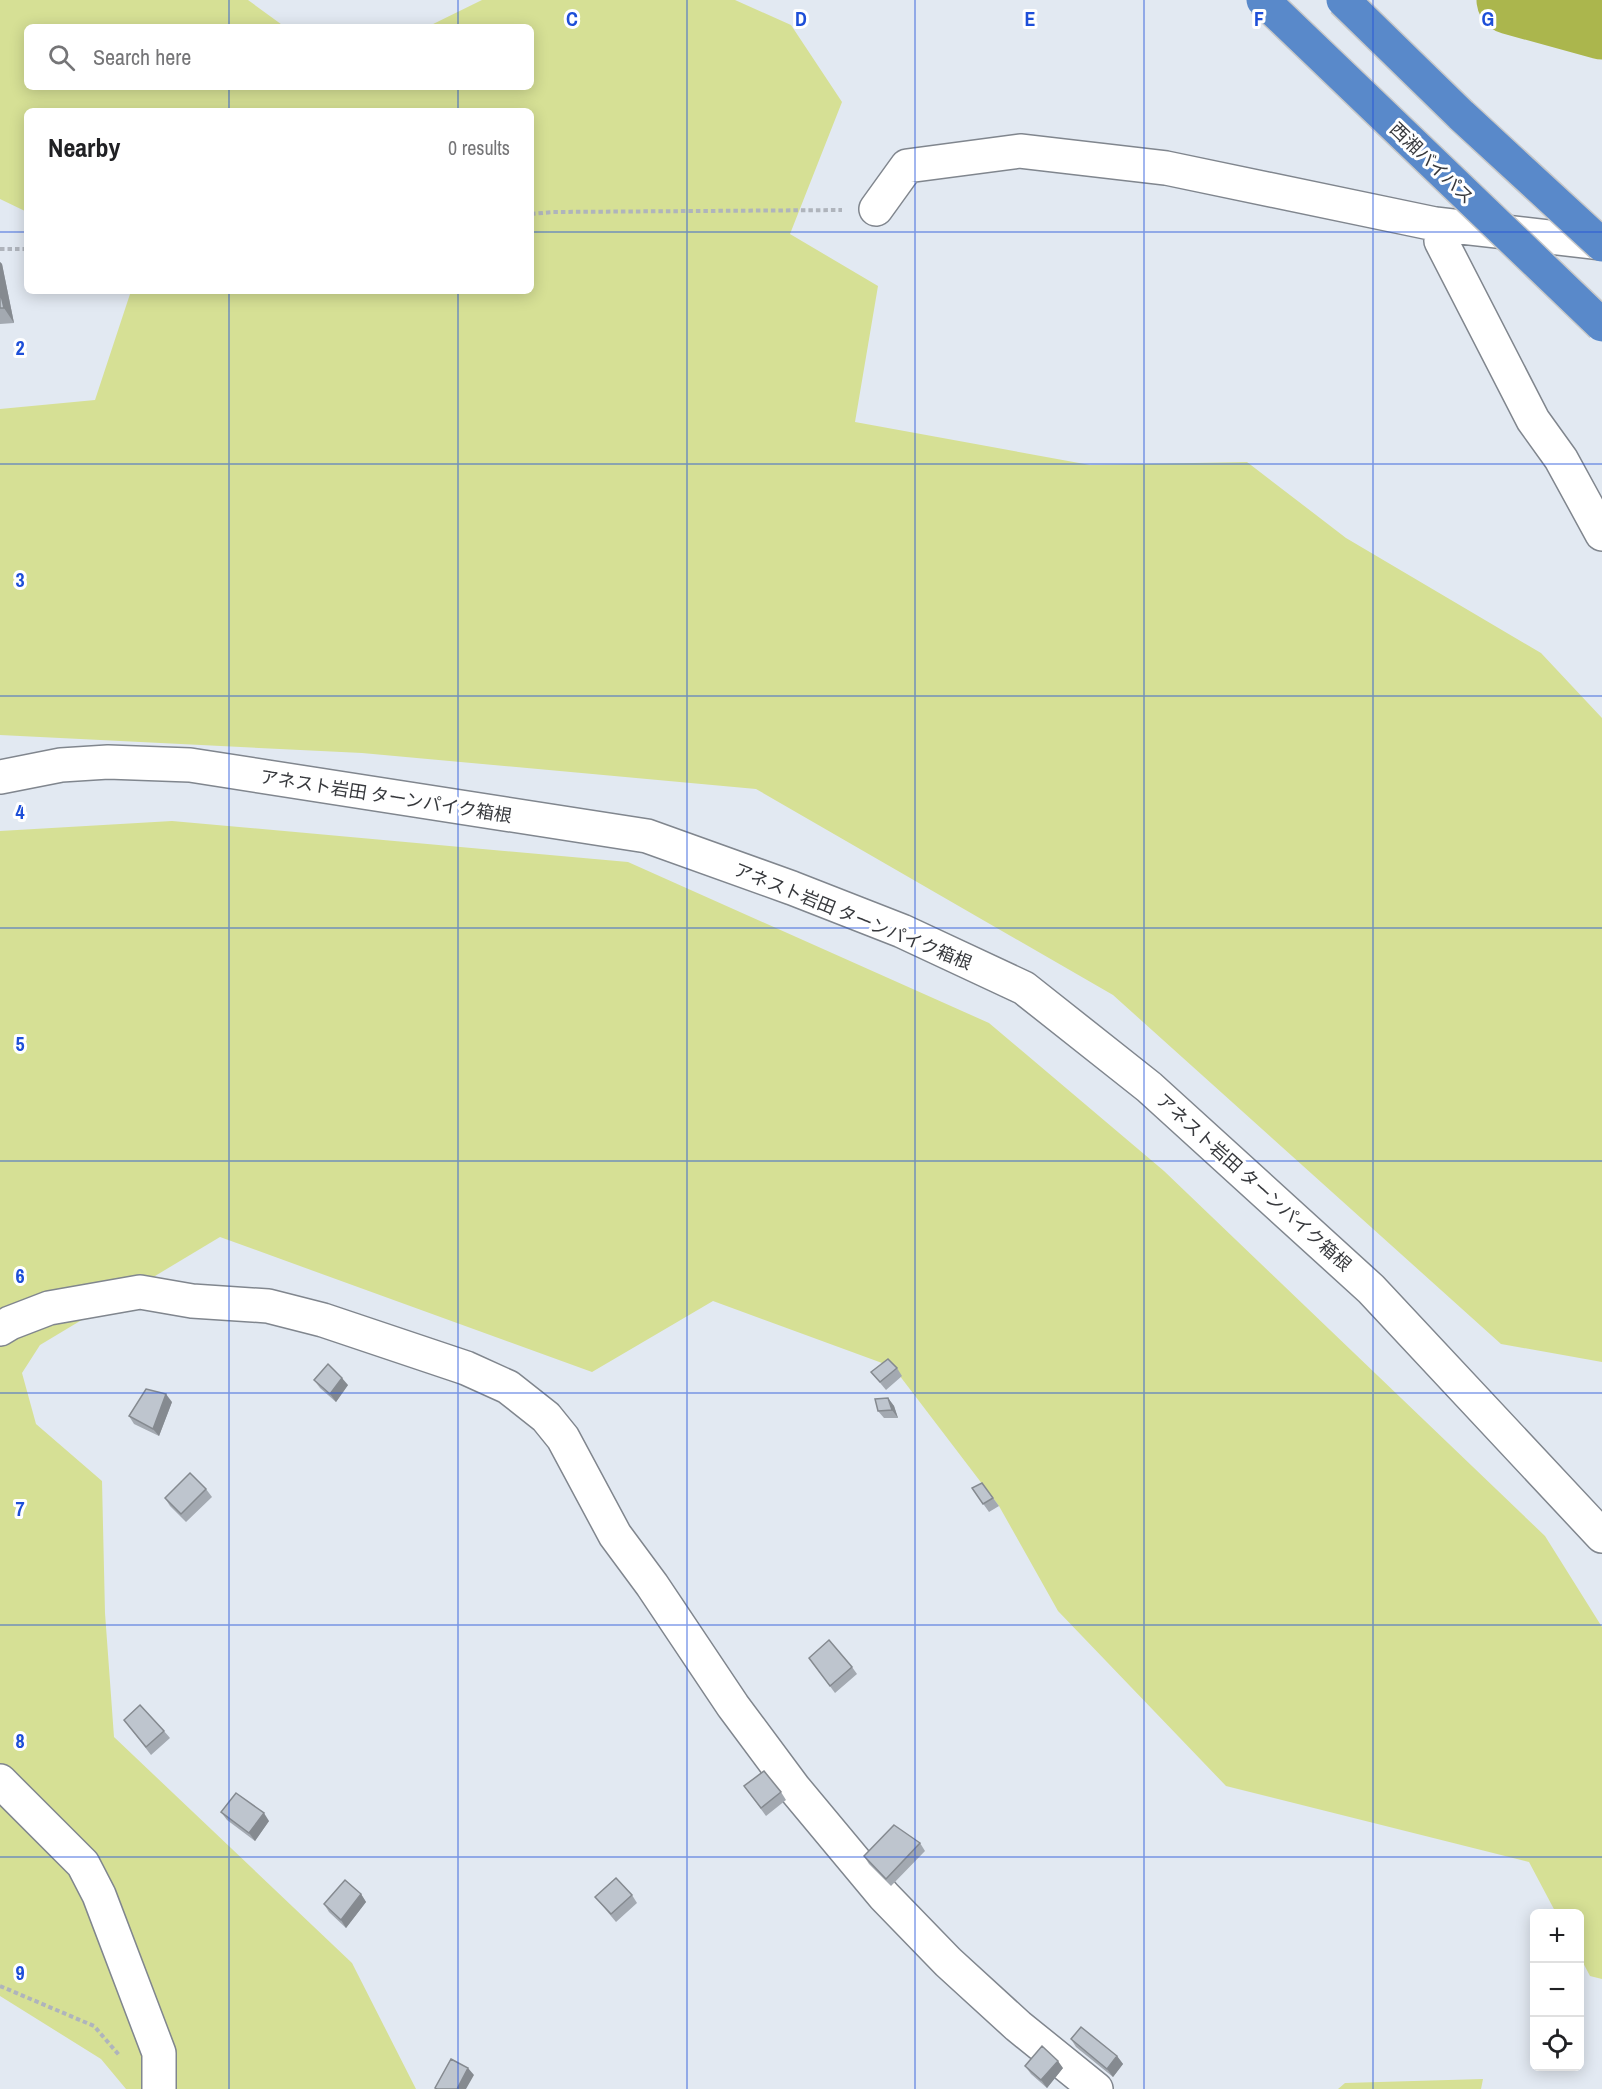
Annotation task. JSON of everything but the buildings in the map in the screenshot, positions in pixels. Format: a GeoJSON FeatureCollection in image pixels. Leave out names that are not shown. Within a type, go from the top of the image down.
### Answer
{"type":"FeatureCollection","features":[{"type":"Feature","properties":{"kind":"highway","name":"西湘バイパス"},"geometry":{"type":"LineString","coordinates":[[1263,0],[1602,325]]}},
{"type":"Feature","properties":{"kind":"highway"},"geometry":{"type":"LineString","coordinates":[[1343,0],[1461,115],[1602,244]]}},
{"type":"Feature","properties":{"kind":"street"},"geometry":{"type":"LineString","coordinates":[[876,209],[907,166],[1020,151],[1166,168],[1447,226],[1602,244]]}},
{"type":"Feature","properties":{"kind":"street"},"geometry":{"type":"LineString","coordinates":[[1447,226],[1441,241],[1533,420],[1561,459],[1602,534]]}},
{"type":"Feature","properties":{"kind":"street","name":"アネスト岩田 ターンパイク箱根"},"geometry":{"type":"LineString","coordinates":[[0,777],[61,765],[108,762],[190,765],[647,836],[792,888],[902,931],[1024,988],[1149,1087],[1371,1289],[1602,1536]]}},
{"type":"Feature","properties":{"kind":"street"},"geometry":{"type":"LineString","coordinates":[[0,1329],[49,1308],[140,1292],[192,1301],[268,1306],[323,1320],[455,1364],[508,1387],[546,1417],[563,1438],[615,1535],[652,1585],[733,1706],[794,1788],[884,1896],[948,1962],[1018,2026],[1096,2089]]}},
{"type":"Feature","properties":{"kind":"street"},"geometry":{"type":"LineString","coordinates":[[0,1781],[83,1864],[99,1895],[159,2053],[159,2089]]}},
{"type":"Feature","properties":{"kind":"path"},"geometry":{"type":"LineString","coordinates":[[534,214],[876,209]]}},
{"type":"Feature","properties":{"kind":"path"},"geometry":{"type":"LineString","coordinates":[[0,249],[24,249]]}},
{"type":"Feature","properties":{"kind":"path"},"geometry":{"type":"LineString","coordinates":[[0,1986],[94,2026],[122,2059]]}},
{"type":"Feature","properties":{"kind":"green space"},"geometry":{"type":"Polygon","coordinates":[[[0,0],[248,0],[281,24],[24,24],[24,90],[534,90],[534,24],[433,24],[482,0],[735,0],[791,25],[842,102],[790,234],[878,286],[855,422],[1090,465],[1247,462],[1346,538],[1541,653],[1602,718],[1602,1362],[1501,1344],[1113,995],[756,789],[362,753],[0,735],[0,409],[95,400],[130,294],[534,294],[534,108],[24,108],[24,211],[0,199],[0,0]]]}},
{"type":"Feature","properties":{"kind":"green space"},"geometry":{"type":"Polygon","coordinates":[[[172,821],[628,862],[989,1023],[1164,1171],[1545,1536],[1602,1627],[1602,1979],[1590,1976],[1584,1965],[1584,1909],[1554,1909],[1529,1862],[1226,1786],[1058,1611],[999,1506],[893,1367],[713,1301],[592,1372],[220,1237],[40,1345],[22,1373],[36,1424],[102,1481],[105,1613],[114,1737],[352,1963],[416,2089],[126,2089],[101,2059],[0,1996],[0,831],[172,821]]]}},
{"type":"Feature","properties":{"kind":"green space"},"geometry":{"type":"Polygon","coordinates":[[[1483,2079],[1481,2089],[1338,2089],[1345,2083],[1483,2079]]]}},
{"type":"Feature","properties":{"kind":"waterway"},"geometry":{"type":"LineString","coordinates":[[1511,0],[1602,25]]}}]}
